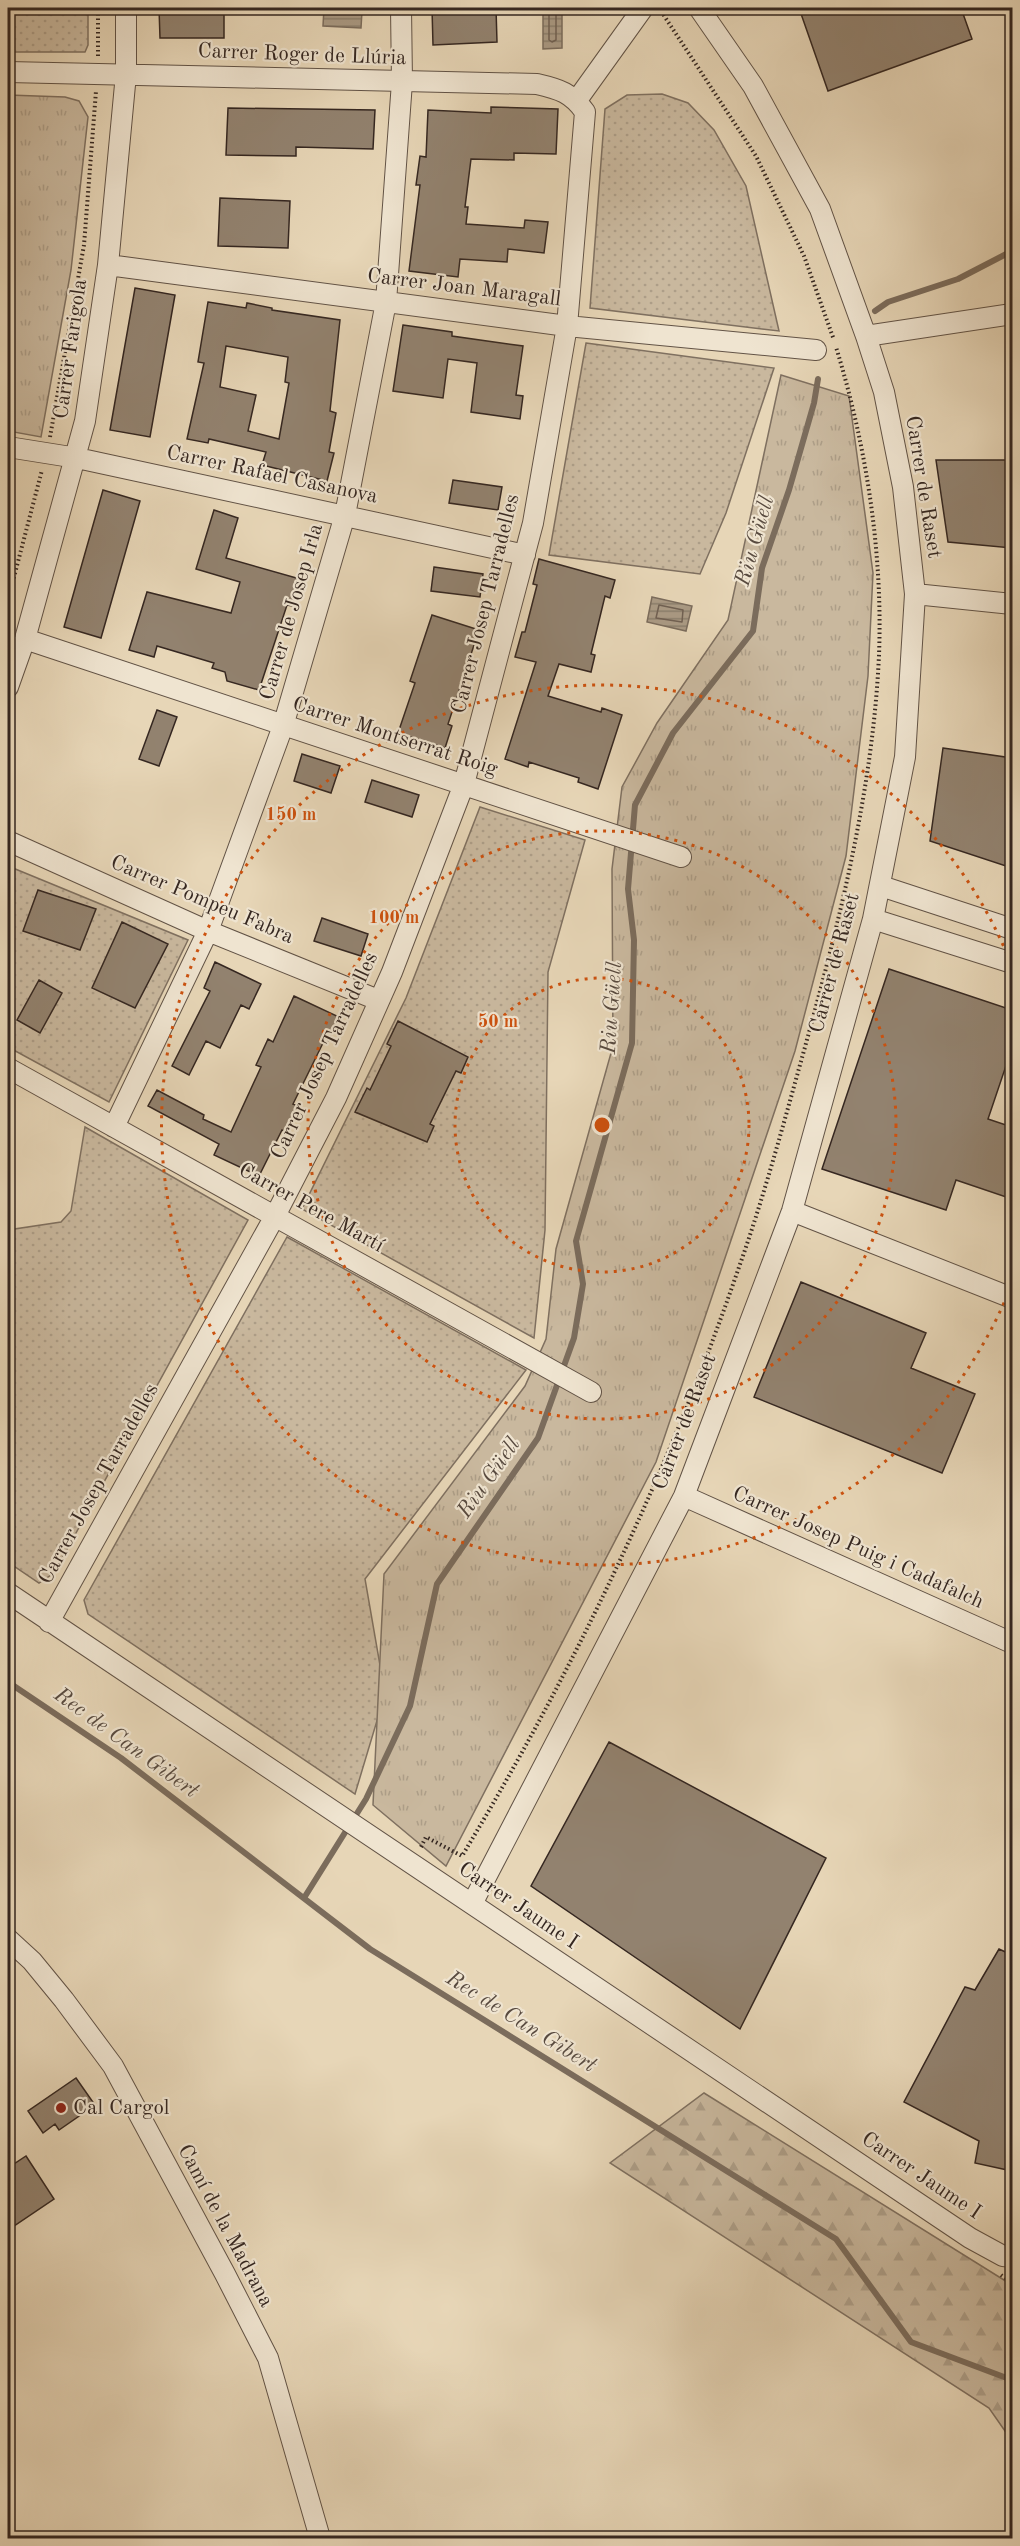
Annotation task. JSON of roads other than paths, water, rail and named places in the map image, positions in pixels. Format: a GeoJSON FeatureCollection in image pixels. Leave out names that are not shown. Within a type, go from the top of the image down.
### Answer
{"type":"FeatureCollection","features":[{"type":"Feature","properties":{"kind":"street","name":"Carrer Farigola"},"geometry":{"type":"LineString","coordinates":[[8,687],[25,639],[77,458],[85,421],[108,265],[126,74],[126,8]]}},
{"type":"Feature","properties":{"kind":"street","name":"Carrer de Josep Irla"},"geometry":{"type":"LineString","coordinates":[[114,1127],[208,931],[283,726],[345,514],[386,302],[402,82],[401,8]]}},
{"type":"Feature","properties":{"kind":"street"},"geometry":{"type":"LineString","coordinates":[[581,106],[643,8]]}},
{"type":"Feature","properties":{"kind":"street","name":"Carrer de Raset"},"geometry":{"type":"LineString","coordinates":[[472,1904],[684,1496],[792,1212],[881,886],[905,757],[915,594],[903,487],[884,392],[867,336],[820,209],[753,86],[699,8]]}},
{"type":"Feature","properties":{"kind":"street","name":"Carrer Roger de Llúria"},"geometry":{"type":"LineString","coordinates":[[8,72],[537,84],[560,89],[581,106]]}},
{"type":"Feature","properties":{"kind":"street","name":"Carrer Josep Tarradelles"},"geometry":{"type":"LineString","coordinates":[[50,1622],[275,1216],[336,1098],[392,972],[464,784],[533,523],[567,326],[581,106]]}},
{"type":"Feature","properties":{"kind":"street","name":"Carrer Joan Maragall"},"geometry":{"type":"LineString","coordinates":[[108,265],[567,326],[816,350]]}},
{"type":"Feature","properties":{"kind":"street"},"geometry":{"type":"LineString","coordinates":[[867,336],[1012,314]]}},
{"type":"Feature","properties":{"kind":"street","name":"Carrer Rafael Casanova"},"geometry":{"type":"LineString","coordinates":[[8,447],[77,458],[345,514],[525,555]]}},
{"type":"Feature","properties":{"kind":"street"},"geometry":{"type":"LineString","coordinates":[[915,594],[1012,604]]}},
{"type":"Feature","properties":{"kind":"street","name":"Carrer Montserrat Roig"},"geometry":{"type":"LineString","coordinates":[[25,639],[681,857]]}},
{"type":"Feature","properties":{"kind":"street","name":"Carrer Pompeu Fabra"},"geometry":{"type":"LineString","coordinates":[[8,841],[208,931],[378,1000]]}},
{"type":"Feature","properties":{"kind":"street"},"geometry":{"type":"LineString","coordinates":[[881,886],[1012,929]]}},
{"type":"Feature","properties":{"kind":"street"},"geometry":{"type":"LineString","coordinates":[[873,918],[1012,963]]}},
{"type":"Feature","properties":{"kind":"street","name":"Carrer Pere Martí"},"geometry":{"type":"LineString","coordinates":[[8,1068],[591,1392]]}},
{"type":"Feature","properties":{"kind":"street"},"geometry":{"type":"LineString","coordinates":[[792,1212],[1012,1298]]}},
{"type":"Feature","properties":{"kind":"street","name":"Carrer Josep Puig i Cadafalch"},"geometry":{"type":"LineString","coordinates":[[684,1496],[1012,1643]]}},
{"type":"Feature","properties":{"kind":"street","name":"Carrer Jaume I"},"geometry":{"type":"LineString","coordinates":[[8,1593],[970,2238],[1008,2256]]}},
{"type":"Feature","properties":{"kind":"street","name":"Camí de la Madrana"},"geometry":{"type":"LineString","coordinates":[[8,1939],[45,1977],[113,2066],[225,2274],[268,2358],[320,2538]]}},
{"type":"Feature","properties":{"kind":"water"},"geometry":{"type":"Polygon","coordinates":[[[324,8],[362,11],[361,28],[323,26],[324,8]]]}},
{"type":"Feature","properties":{"kind":"water"},"geometry":{"type":"Polygon","coordinates":[[[543,8],[562,8],[562,48],[543,49],[543,8]]]}},
{"type":"Feature","properties":{"kind":"water"},"geometry":{"type":"Polygon","coordinates":[[[652,597],[692,606],[686,631],[647,622],[652,597]]]}},
{"type":"Feature","properties":{"kind":"waterway","name":"Riu Güell"},"geometry":{"type":"LineString","coordinates":[[875,311],[888,302],[958,279],[1012,251]]}},
{"type":"Feature","properties":{"kind":"waterway","name":"Riu Güell"},"geometry":{"type":"LineString","coordinates":[[304,1898],[366,1799],[410,1706],[437,1584],[538,1438],[574,1338],[583,1284],[576,1241],[632,1043],[634,940],[628,889],[635,805],[673,733],[753,631],[762,568],[789,490],[814,403],[818,379]]}},
{"type":"Feature","properties":{"kind":"waterway","name":"Rec de Can Gibert"},"geometry":{"type":"LineString","coordinates":[[8,1682],[121,1758],[370,1949],[836,2239],[911,2342],[1012,2380]]}},
{"type":"Feature","properties":{"kind":"place","name":"Cal Cargol"},"geometry":{"type":"Point","coordinates":[61,2108]}}]}
